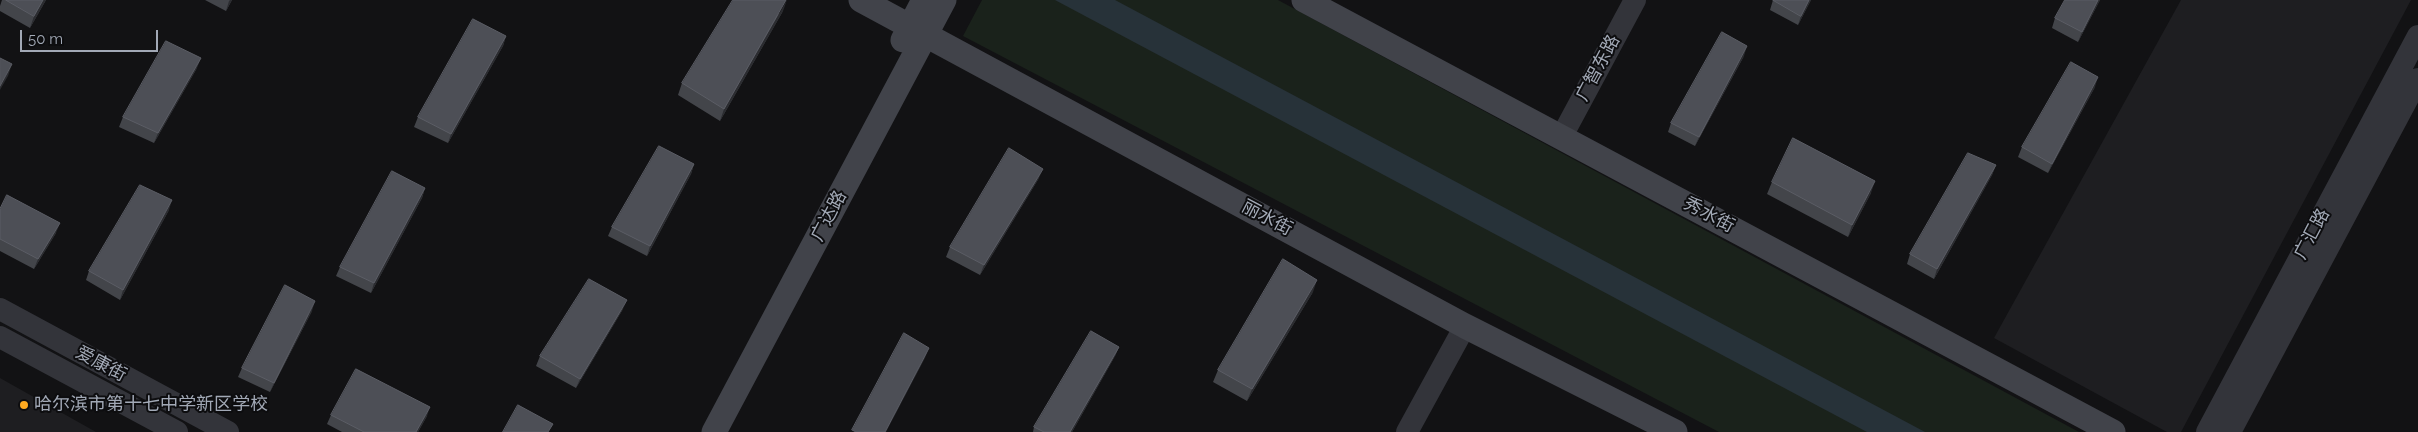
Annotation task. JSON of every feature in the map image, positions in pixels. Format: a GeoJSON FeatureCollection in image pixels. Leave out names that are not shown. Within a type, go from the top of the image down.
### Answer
{"type":"FeatureCollection","features":[{"type":"Feature","properties":{"kind":"main road","name":"丽水街"},"geometry":{"type":"LineString","coordinates":[[861,0],[1465,326],[1675,432]]}},
{"type":"Feature","properties":{"kind":"main road","name":"广达路"},"geometry":{"type":"LineString","coordinates":[[714,432],[918,30],[924,0]]}},
{"type":"Feature","properties":{"kind":"main road","name":"广达路"},"geometry":{"type":"LineString","coordinates":[[696,432],[918,30],[944,0]]}},
{"type":"Feature","properties":{"kind":"main road","name":"秀水街"},"geometry":{"type":"LineString","coordinates":[[1304,0],[1562,136],[2113,432]]}},
{"type":"Feature","properties":{"kind":"street","name":"广智东路"},"geometry":{"type":"LineString","coordinates":[[1562,136],[1635,0]]}},
{"type":"Feature","properties":{"kind":"street","name":"广汇路"},"geometry":{"type":"LineString","coordinates":[[2207,432],[2418,36]]}},
{"type":"Feature","properties":{"kind":"street","name":"广汇路"},"geometry":{"type":"LineString","coordinates":[[2230,432],[2418,79]]}},
{"type":"Feature","properties":{"kind":"street","name":"爱康街"},"geometry":{"type":"LineString","coordinates":[[0,309],[228,432]]}},
{"type":"Feature","properties":{"kind":"street"},"geometry":{"type":"LineString","coordinates":[[1407,432],[1465,326]]}},
{"type":"Feature","properties":{"kind":"street","name":"爱康街"},"geometry":{"type":"LineString","coordinates":[[0,337],[177,432]]}},
{"type":"Feature","properties":{"kind":"shaded area"},"geometry":{"type":"Polygon","coordinates":[[[982,0],[1278,0],[2079,432],[1719,432],[963,36],[982,0]]]}},
{"type":"Feature","properties":{"kind":"shaded area"},"geometry":{"type":"Polygon","coordinates":[[[1055,0],[1115,0],[1925,432],[1867,432],[1055,0]]]}},
{"type":"Feature","properties":{"kind":"shaded area"},"geometry":{"type":"Polygon","coordinates":[[[2181,0],[2411,0],[2181,432],[2167,432],[1994,338],[2181,0]]]}},
{"type":"Feature","properties":{"kind":"shaded area","name":"哈尔滨市第十七中学新区学校"},"geometry":{"type":"Polygon","coordinates":[[[0,378],[96,432],[0,432],[0,378]]]}},
{"type":"Feature","properties":{"kind":"building"},"geometry":{"type":"Polygon","coordinates":[[[6,0],[43,0],[34,16],[6,0]]]}},
{"type":"Feature","properties":{"kind":"building"},"geometry":{"type":"Polygon","coordinates":[[[733,0],[786,0],[724,109],[682,83],[733,0]]]}},
{"type":"Feature","properties":{"kind":"building"},"geometry":{"type":"Polygon","coordinates":[[[1773,0],[1809,0],[1801,16],[1773,0]]]}},
{"type":"Feature","properties":{"kind":"building"},"geometry":{"type":"Polygon","coordinates":[[[2065,0],[2098,0],[2082,32],[2055,18],[2065,0]]]}},
{"type":"Feature","properties":{"kind":"building"},"geometry":{"type":"Polygon","coordinates":[[[473,19],[506,36],[451,134],[418,117],[473,19]]]}},
{"type":"Feature","properties":{"kind":"building"},"geometry":{"type":"Polygon","coordinates":[[[1722,32],[1747,46],[1699,137],[1671,123],[1722,32]]]}},
{"type":"Feature","properties":{"kind":"building"},"geometry":{"type":"Polygon","coordinates":[[[166,41],[201,58],[158,133],[123,117],[166,41]]]}},
{"type":"Feature","properties":{"kind":"building"},"geometry":{"type":"Polygon","coordinates":[[[0,58],[12,64],[0,86],[0,58]]]}},
{"type":"Feature","properties":{"kind":"building"},"geometry":{"type":"Polygon","coordinates":[[[2071,62],[2098,77],[2052,164],[2022,147],[2071,62]]]}},
{"type":"Feature","properties":{"kind":"building"},"geometry":{"type":"Polygon","coordinates":[[[1793,138],[1875,181],[1852,225],[1772,182],[1793,138]]]}},
{"type":"Feature","properties":{"kind":"building"},"geometry":{"type":"Polygon","coordinates":[[[659,146],[694,164],[650,246],[612,227],[659,146]]]}},
{"type":"Feature","properties":{"kind":"building"},"geometry":{"type":"Polygon","coordinates":[[[1009,148],[1043,169],[984,265],[950,247],[1009,148]]]}},
{"type":"Feature","properties":{"kind":"building"},"geometry":{"type":"Polygon","coordinates":[[[1968,153],[1996,165],[1937,269],[1910,254],[1968,153]]]}},
{"type":"Feature","properties":{"kind":"building"},"geometry":{"type":"Polygon","coordinates":[[[392,171],[425,188],[374,283],[340,267],[392,171]]]}},
{"type":"Feature","properties":{"kind":"building"},"geometry":{"type":"Polygon","coordinates":[[[140,185],[172,200],[123,290],[89,271],[140,185]]]}},
{"type":"Feature","properties":{"kind":"building"},"geometry":{"type":"Polygon","coordinates":[[[7,195],[60,223],[38,259],[0,239],[0,209],[7,195]]]}},
{"type":"Feature","properties":{"kind":"building"},"geometry":{"type":"Polygon","coordinates":[[[1283,259],[1317,280],[1252,389],[1218,370],[1283,259]]]}},
{"type":"Feature","properties":{"kind":"building"},"geometry":{"type":"Polygon","coordinates":[[[589,279],[627,300],[580,379],[540,356],[589,279]]]}},
{"type":"Feature","properties":{"kind":"building"},"geometry":{"type":"Polygon","coordinates":[[[285,285],[315,301],[274,383],[242,368],[285,285]]]}},
{"type":"Feature","properties":{"kind":"building"},"geometry":{"type":"Polygon","coordinates":[[[1091,331],[1119,347],[1070,432],[1044,432],[1034,427],[1091,331]]]}},
{"type":"Feature","properties":{"kind":"building"},"geometry":{"type":"Polygon","coordinates":[[[904,333],[929,348],[885,432],[856,432],[852,430],[904,333]]]}},
{"type":"Feature","properties":{"kind":"building"},"geometry":{"type":"Polygon","coordinates":[[[356,369],[430,407],[416,432],[364,432],[331,415],[356,369]]]}},
{"type":"Feature","properties":{"kind":"building"},"geometry":{"type":"Polygon","coordinates":[[[518,405],[553,424],[548,432],[503,432],[518,405]]]}},
{"type":"Feature","properties":{"kind":"place","name":"哈尔滨市第十七中学新区学校"},"geometry":{"type":"Point","coordinates":[24,405]}}]}
